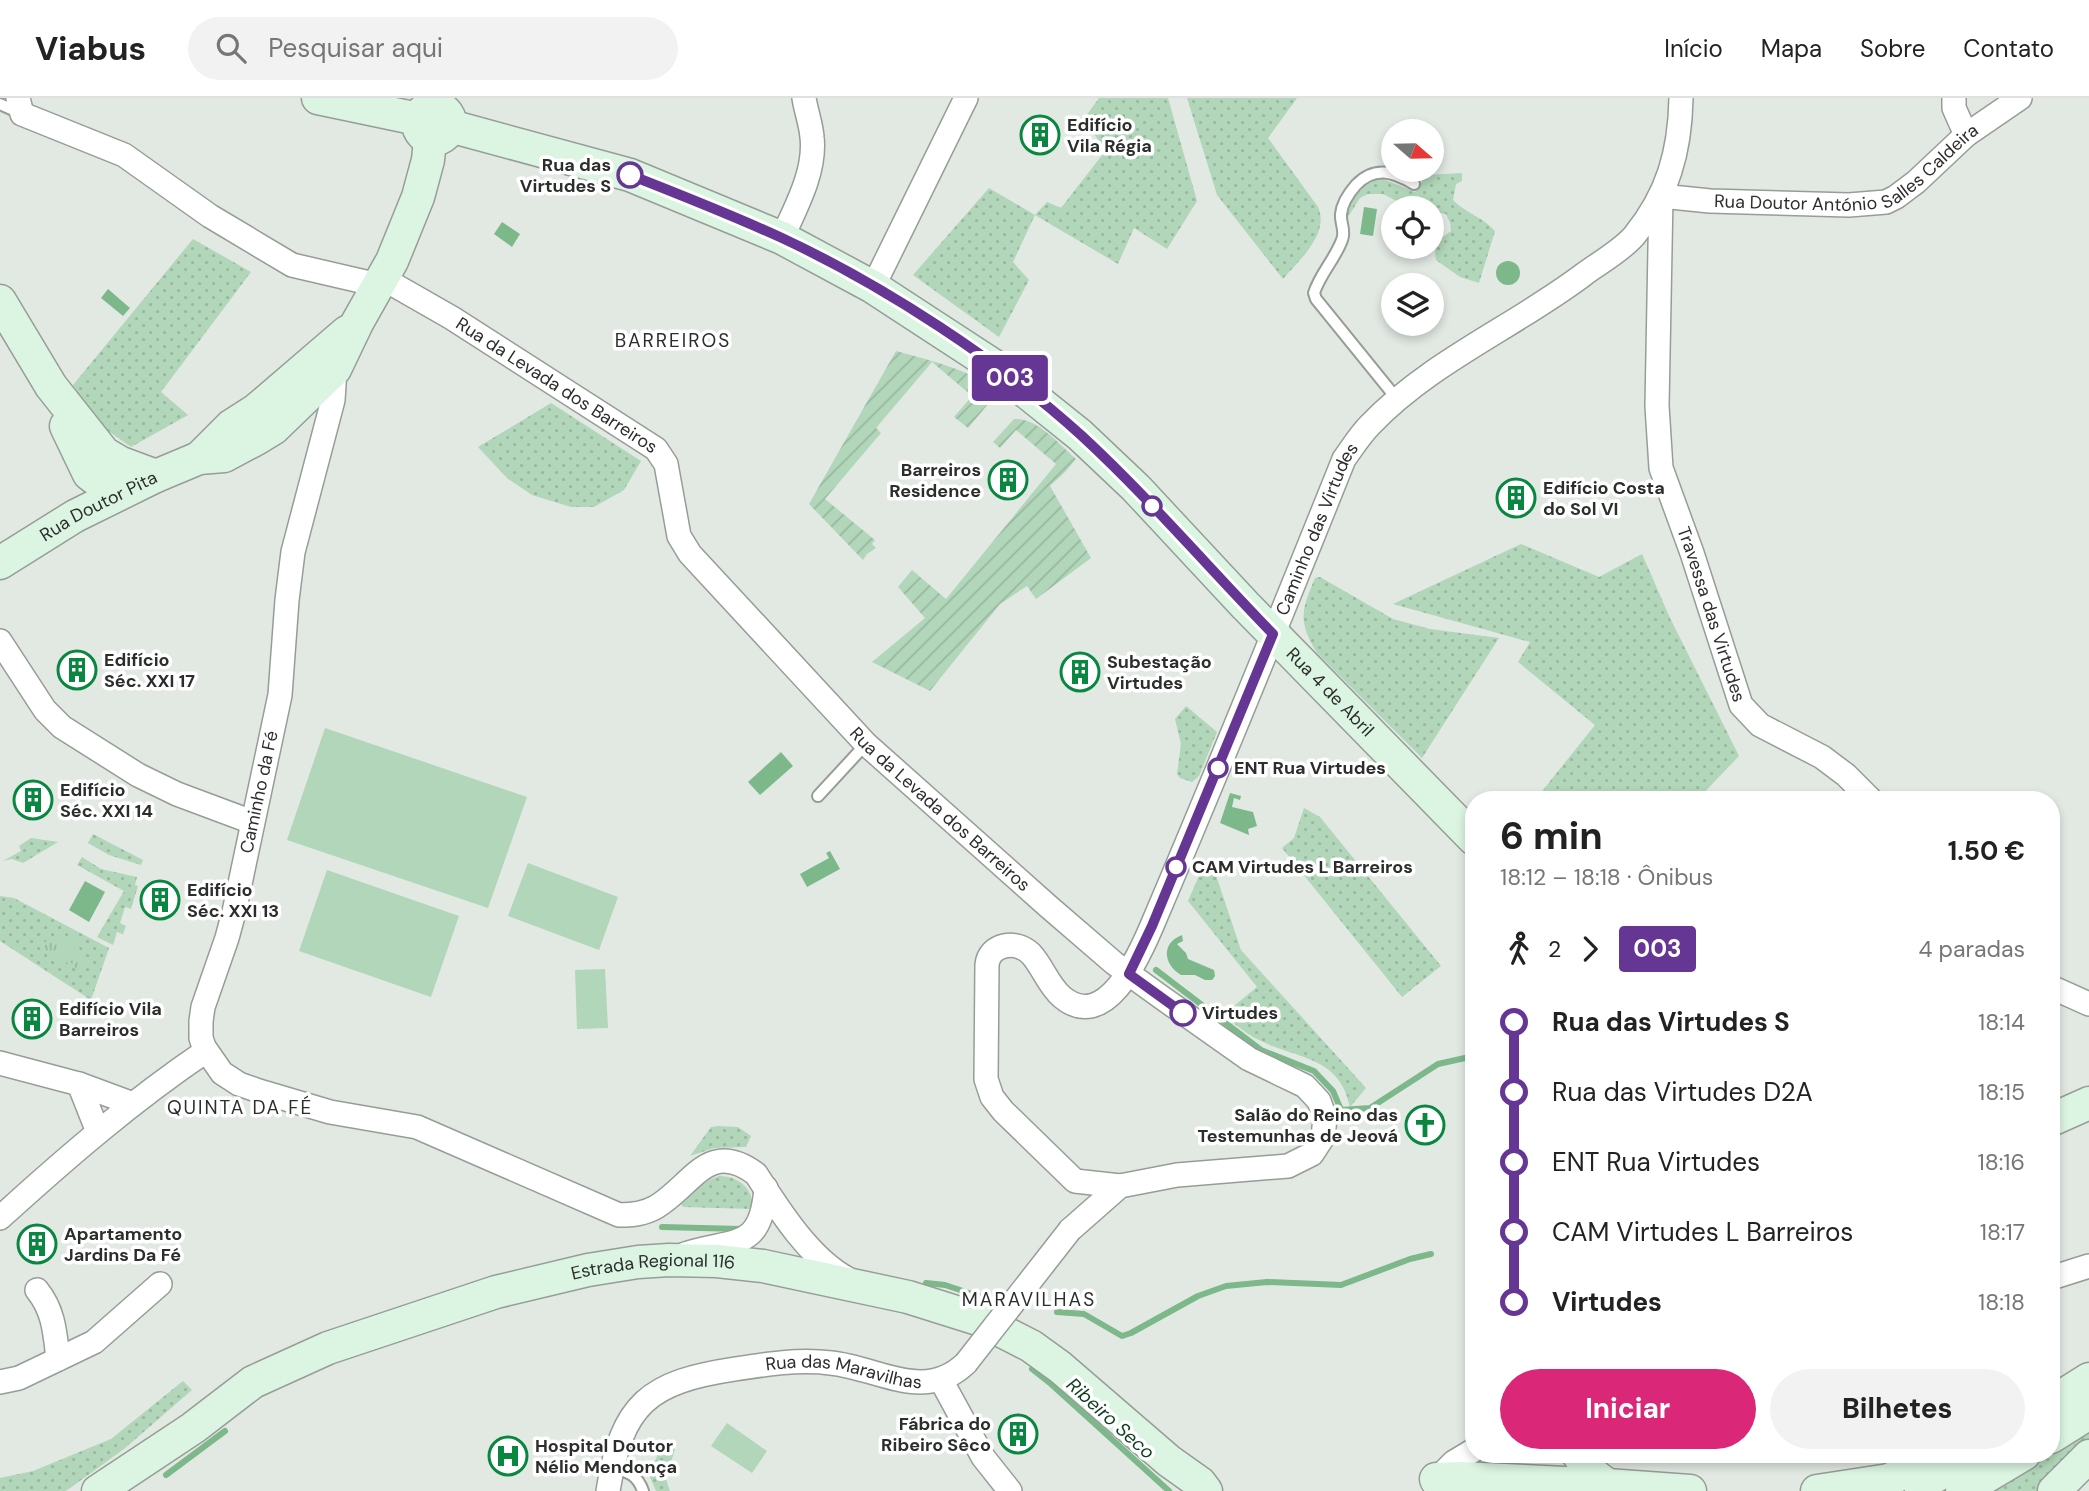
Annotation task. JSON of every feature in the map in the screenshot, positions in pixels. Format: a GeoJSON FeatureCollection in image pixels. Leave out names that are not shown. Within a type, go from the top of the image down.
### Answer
{"type":"FeatureCollection","features":[{"type":"Feature","properties":{"kind":"main road","name":"Rua 4 de Abril"},"geometry":{"type":"LineString","coordinates":[[318,98],[435,118],[630,175],[782,238],[873,287],[994,366],[1080,435],[1136,488],[1273,634],[1465,830]]}},
{"type":"Feature","properties":{"kind":"main road","name":"Rua Doutor Pita"},"geometry":{"type":"LineString","coordinates":[[0,562],[97,489],[156,475],[199,458],[224,456],[274,428],[335,369],[380,282],[418,197],[435,118]]}},
{"type":"Feature","properties":{"kind":"main road"},"geometry":{"type":"LineString","coordinates":[[0,301],[51,386],[97,489],[121,463],[156,475]]}},
{"type":"Feature","properties":{"kind":"main road","name":"Rua Doutor Pita"},"geometry":{"type":"LineString","coordinates":[[199,458],[231,426],[256,410],[357,323]]}},
{"type":"Feature","properties":{"kind":"main road","name":"Estrada Regional 116"},"geometry":{"type":"LineString","coordinates":[[98,1491],[192,1428],[253,1382],[328,1348],[496,1292],[588,1270],[669,1260],[763,1266],[908,1297],[962,1313],[1031,1346],[1086,1388],[1169,1461],[1209,1488]]}},
{"type":"Feature","properties":{"kind":"main road"},"geometry":{"type":"LineString","coordinates":[[2060,1397],[2089,1379]]}},
{"type":"Feature","properties":{"kind":"main road"},"geometry":{"type":"LineString","coordinates":[[2060,1431],[2089,1413]]}},
{"type":"Feature","properties":{"kind":"main road"},"geometry":{"type":"LineString","coordinates":[[2054,1491],[2089,1456]]}},
{"type":"Feature","properties":{"kind":"main road"},"geometry":{"type":"LineString","coordinates":[[1584,1463],[1589,1471],[1607,1485]]}},
{"type":"Feature","properties":{"kind":"main road"},"geometry":{"type":"LineString","coordinates":[[1890,1488],[1925,1463]]}},
{"type":"Feature","properties":{"kind":"main road"},"geometry":{"type":"LineString","coordinates":[[1817,1491],[1890,1488],[1951,1463]]}},
{"type":"Feature","properties":{"kind":"main road"},"geometry":{"type":"LineString","coordinates":[[1962,1491],[2009,1463]]}},
{"type":"Feature","properties":{"kind":"main road"},"geometry":{"type":"LineString","coordinates":[[1431,1485],[1460,1478],[1690,1491]]}},
{"type":"Feature","properties":{"kind":"street"},"geometry":{"type":"LineString","coordinates":[[782,238],[812,159],[812,135],[804,98]]}},
{"type":"Feature","properties":{"kind":"street"},"geometry":{"type":"LineString","coordinates":[[873,287],[966,98]]}},
{"type":"Feature","properties":{"kind":"street","name":"Caminho das Virtudes"},"geometry":{"type":"LineString","coordinates":[[1075,1181],[992,1097],[986,1079],[988,958],[994,949],[1005,946],[1020,947],[1029,952],[1063,998],[1077,1004],[1093,1005],[1108,998],[1129,974],[1152,926],[1344,459],[1368,427],[1424,377],[1562,291],[1629,241],[1661,196],[1678,150],[1681,98]]}},
{"type":"Feature","properties":{"kind":"street"},"geometry":{"type":"LineString","coordinates":[[1954,98],[1954,108],[1966,135]]}},
{"type":"Feature","properties":{"kind":"street","name":"Rua Doutor António Salles Caldeira"},"geometry":{"type":"LineString","coordinates":[[1661,196],[1710,201],[1876,204],[1896,197],[1906,190],[1966,135],[2021,98]]}},
{"type":"Feature","properties":{"kind":"street","name":"Rua da Levada dos Barreiros"},"geometry":{"type":"LineString","coordinates":[[11,104],[124,155],[210,216],[292,265],[380,282],[452,318],[656,449],[666,464],[679,536],[690,554],[866,744],[1129,974],[1249,1059],[1305,1086],[1319,1101],[1325,1118],[1323,1137],[1312,1154],[1288,1166],[1177,1175],[1120,1186],[1073,1227]]}},
{"type":"Feature","properties":{"kind":"street","name":"Travessa das Virtudes"},"geometry":{"type":"LineString","coordinates":[[1661,196],[1657,406],[1661,468],[1692,553],[1741,705],[1760,725],[1822,757],[1862,791]]}},
{"type":"Feature","properties":{"kind":"street","name":"Caminho da Fé"},"geometry":{"type":"LineString","coordinates":[[206,1051],[201,1038],[203,1007],[227,939],[280,695],[293,552],[333,400],[335,369]]}},
{"type":"Feature","properties":{"kind":"street"},"geometry":{"type":"LineString","coordinates":[[0,640],[45,710],[62,727],[138,775],[177,794],[252,822]]}},
{"type":"Feature","properties":{"kind":"street"},"geometry":{"type":"LineString","coordinates":[[2060,991],[2089,1004]]}},
{"type":"Feature","properties":{"kind":"street"},"geometry":{"type":"LineString","coordinates":[[0,1217],[158,1083],[206,1051],[222,1073],[239,1084],[330,1112],[417,1128],[619,1215],[642,1213],[656,1207],[701,1168],[711,1163],[734,1162],[757,1174],[817,1257],[833,1272],[860,1286]]}},
{"type":"Feature","properties":{"kind":"street"},"geometry":{"type":"LineString","coordinates":[[0,1063],[79,1084],[133,1104]]}},
{"type":"Feature","properties":{"kind":"street"},"geometry":{"type":"LineString","coordinates":[[79,1084],[98,1132]]}},
{"type":"Feature","properties":{"kind":"street"},"geometry":{"type":"LineString","coordinates":[[1073,1227],[1075,1181],[1120,1186]]}},
{"type":"Feature","properties":{"kind":"street"},"geometry":{"type":"LineString","coordinates":[[669,1260],[711,1246],[741,1241],[758,1224],[764,1210],[765,1188]]}},
{"type":"Feature","properties":{"kind":"street","name":"Rua das Maravilhas"},"geometry":{"type":"LineString","coordinates":[[608,1491],[623,1430],[643,1403],[662,1389],[694,1376],[755,1366],[812,1361],[853,1367],[912,1382],[940,1380],[951,1376],[966,1363],[1073,1227]]}},
{"type":"Feature","properties":{"kind":"street"},"geometry":{"type":"LineString","coordinates":[[2060,1275],[2089,1266]]}},
{"type":"Feature","properties":{"kind":"street"},"geometry":{"type":"LineString","coordinates":[[0,1382],[19,1378],[94,1342],[160,1284]]}},
{"type":"Feature","properties":{"kind":"street"},"geometry":{"type":"LineString","coordinates":[[37,1290],[45,1300],[54,1321],[58,1359]]}},
{"type":"Feature","properties":{"kind":"street"},"geometry":{"type":"LineString","coordinates":[[940,1380],[983,1457],[1010,1491]]}},
{"type":"Feature","properties":{"kind":"street"},"geometry":{"type":"LineString","coordinates":[[1431,1485],[1454,1462],[1465,1455]]}},
{"type":"Feature","properties":{"kind":"lane"},"geometry":{"type":"LineString","coordinates":[[1397,399],[1314,293],[1343,239],[1341,211],[1357,184],[1369,174],[1384,172],[1393,173],[1413,184]]}},
{"type":"Feature","properties":{"kind":"lane"},"geometry":{"type":"LineString","coordinates":[[818,796],[866,744]]}},
{"type":"Feature","properties":{"kind":"lane"},"geometry":{"type":"LineString","coordinates":[[612,1467],[633,1474],[639,1480],[643,1491]]}},
{"type":"Feature","properties":{"kind":"green space"},"geometry":{"type":"Polygon","coordinates":[[[1099,98],[1168,98],[1197,201],[1167,249],[1134,228],[1118,264],[1035,215],[1047,202],[1061,208],[1106,150],[1083,120],[1099,98]]]}},
{"type":"Feature","properties":{"kind":"green space"},"geometry":{"type":"Polygon","coordinates":[[[1187,98],[1297,98],[1268,138],[1318,207],[1321,217],[1320,227],[1311,246],[1283,279],[1217,195],[1187,98]]]}},
{"type":"Feature","properties":{"kind":"green space"},"geometry":{"type":"Polygon","coordinates":[[[1462,173],[1462,181],[1456,184],[1453,200],[1495,231],[1479,283],[1460,277],[1436,260],[1444,259],[1444,236],[1451,231],[1444,214],[1444,196],[1368,194],[1360,198],[1348,217],[1345,215],[1359,192],[1380,178],[1381,182],[1390,182],[1415,192],[1421,182],[1444,182],[1444,174],[1462,173]]]}},
{"type":"Feature","properties":{"kind":"green space"},"geometry":{"type":"Polygon","coordinates":[[[989,188],[1035,215],[1013,262],[1029,280],[999,337],[913,275],[989,188]]]}},
{"type":"Feature","properties":{"kind":"green space"},"geometry":{"type":"Polygon","coordinates":[[[193,239],[251,272],[161,392],[188,415],[131,447],[104,428],[90,414],[73,385],[193,239]]]}},
{"type":"Feature","properties":{"kind":"green space"},"geometry":{"type":"Polygon","coordinates":[[[896,351],[938,363],[970,375],[983,386],[989,403],[968,428],[954,417],[972,396],[932,362],[876,428],[881,433],[825,499],[875,540],[872,544],[876,548],[863,560],[809,504],[896,351]]]}},
{"type":"Feature","properties":{"kind":"green space"},"geometry":{"type":"Polygon","coordinates":[[[551,403],[641,461],[624,490],[594,507],[571,507],[532,495],[507,478],[478,447],[551,403]]]}},
{"type":"Feature","properties":{"kind":"green space"},"geometry":{"type":"Polygon","coordinates":[[[1014,419],[1031,422],[1039,427],[1076,459],[1050,486],[1091,558],[1036,599],[1027,586],[1000,604],[930,691],[872,662],[925,618],[898,587],[912,570],[946,599],[1056,464],[1016,430],[1000,448],[993,442],[1014,419]]]}},
{"type":"Feature","properties":{"kind":"green space"},"geometry":{"type":"Polygon","coordinates":[[[1521,544],[1599,577],[1642,554],[1670,618],[1739,756],[1706,791],[1542,791],[1595,725],[1518,662],[1530,642],[1393,604],[1521,544]]]}},
{"type":"Feature","properties":{"kind":"green space"},"geometry":{"type":"Polygon","coordinates":[[[1320,577],[1393,619],[1430,629],[1499,638],[1422,758],[1317,653],[1304,624],[1304,608],[1315,578],[1320,577]]]}},
{"type":"Feature","properties":{"kind":"green space"},"geometry":{"type":"Polygon","coordinates":[[[1186,706],[1217,732],[1199,776],[1192,782],[1180,778],[1177,774],[1181,744],[1175,719],[1186,706]]]}},
{"type":"Feature","properties":{"kind":"green space"},"geometry":{"type":"Polygon","coordinates":[[[325,728],[527,797],[488,908],[287,840],[325,728]]]}},
{"type":"Feature","properties":{"kind":"green space"},"geometry":{"type":"Polygon","coordinates":[[[1304,808],[1320,817],[1441,966],[1402,997],[1282,848],[1294,838],[1304,808]]]}},
{"type":"Feature","properties":{"kind":"green space"},"geometry":{"type":"Polygon","coordinates":[[[93,834],[143,860],[141,865],[109,855],[88,843],[93,834]]]}},
{"type":"Feature","properties":{"kind":"green space"},"geometry":{"type":"Polygon","coordinates":[[[31,838],[58,842],[23,863],[12,859],[3,861],[21,851],[19,846],[31,838]]]}},
{"type":"Feature","properties":{"kind":"green space"},"geometry":{"type":"Polygon","coordinates":[[[82,857],[101,869],[137,877],[135,885],[138,886],[131,909],[125,907],[120,923],[126,926],[123,934],[117,932],[113,945],[97,937],[124,891],[77,865],[82,857]]]}},
{"type":"Feature","properties":{"kind":"green space"},"geometry":{"type":"Polygon","coordinates":[[[1211,860],[1241,950],[1366,1088],[1350,1107],[1345,1090],[1327,1068],[1254,1038],[1223,1015],[1257,987],[1188,901],[1205,862],[1211,860]]]}},
{"type":"Feature","properties":{"kind":"green space"},"geometry":{"type":"Polygon","coordinates":[[[528,863],[618,897],[599,950],[508,916],[528,863]]]}},
{"type":"Feature","properties":{"kind":"green space"},"geometry":{"type":"Polygon","coordinates":[[[327,870],[459,916],[431,997],[299,951],[327,870]]]}},
{"type":"Feature","properties":{"kind":"green space"},"geometry":{"type":"Polygon","coordinates":[[[0,896],[14,898],[109,948],[91,1000],[0,941],[0,896]]]}},
{"type":"Feature","properties":{"kind":"green space"},"geometry":{"type":"Polygon","coordinates":[[[65,936],[75,940],[80,954],[89,960],[89,966],[85,970],[75,968],[72,963],[61,962],[53,953],[46,953],[42,944],[48,940],[55,943],[65,936]]]}},
{"type":"Feature","properties":{"kind":"green space"},"geometry":{"type":"Polygon","coordinates":[[[605,969],[608,1028],[577,1029],[575,970],[605,969]]]}},
{"type":"Feature","properties":{"kind":"green space"},"geometry":{"type":"Polygon","coordinates":[[[711,1127],[738,1127],[751,1136],[746,1147],[714,1148],[690,1156],[711,1127]]]}},
{"type":"Feature","properties":{"kind":"green space"},"geometry":{"type":"Polygon","coordinates":[[[719,1176],[733,1178],[744,1185],[751,1195],[752,1209],[683,1207],[681,1204],[698,1188],[719,1176]]]}},
{"type":"Feature","properties":{"kind":"green space"},"geometry":{"type":"Polygon","coordinates":[[[183,1381],[192,1390],[124,1449],[66,1491],[0,1491],[0,1478],[33,1471],[111,1439],[183,1381]]]}},
{"type":"Feature","properties":{"kind":"green space"},"geometry":{"type":"Polygon","coordinates":[[[727,1423],[767,1451],[752,1473],[711,1446],[727,1423]]]}},
{"type":"Feature","properties":{"kind":"green space"},"geometry":{"type":"Polygon","coordinates":[[[2089,1432],[2089,1441],[2037,1491],[1988,1491],[2036,1463],[2060,1463],[2060,1449],[2089,1432]]]}},
{"type":"Feature","properties":{"kind":"green space"},"geometry":{"type":"Polygon","coordinates":[[[666,1442],[671,1443],[675,1449],[666,1479],[670,1491],[656,1491],[649,1475],[661,1447],[666,1442]]]}},
{"type":"Feature","properties":{"kind":"shaded area"},"geometry":{"type":"Polygon","coordinates":[[[1364,207],[1377,209],[1373,236],[1360,234],[1364,207]]]}},
{"type":"Feature","properties":{"kind":"shaded area"},"geometry":{"type":"Polygon","coordinates":[[[502,222],[520,234],[512,247],[494,234],[502,222]]]}},
{"type":"Feature","properties":{"kind":"shaded area"},"geometry":{"type":"Polygon","coordinates":[[[1508,261],[1517,264],[1520,273],[1517,282],[1508,285],[1499,282],[1496,273],[1499,264],[1508,261]]]}},
{"type":"Feature","properties":{"kind":"shaded area"},"geometry":{"type":"Polygon","coordinates":[[[108,289],[130,308],[123,316],[101,298],[108,289]]]}},
{"type":"Feature","properties":{"kind":"shaded area"},"geometry":{"type":"Polygon","coordinates":[[[781,752],[793,766],[760,795],[748,782],[781,752]]]}},
{"type":"Feature","properties":{"kind":"shaded area"},"geometry":{"type":"Polygon","coordinates":[[[1230,793],[1241,796],[1240,800],[1234,798],[1232,807],[1253,812],[1257,826],[1248,829],[1249,835],[1220,823],[1230,793]]]}},
{"type":"Feature","properties":{"kind":"shaded area"},"geometry":{"type":"Polygon","coordinates":[[[830,851],[840,869],[807,887],[800,874],[829,858],[826,853],[830,851]]]}},
{"type":"Feature","properties":{"kind":"shaded area"},"geometry":{"type":"Polygon","coordinates":[[[85,881],[105,892],[89,922],[69,910],[85,881]]]}},
{"type":"Feature","properties":{"kind":"shaded area"},"geometry":{"type":"Polygon","coordinates":[[[1182,935],[1183,941],[1177,944],[1188,959],[1214,970],[1215,976],[1212,980],[1195,975],[1181,975],[1171,965],[1168,948],[1170,943],[1182,935]]]}},
{"type":"Feature","properties":{"kind":"waterway"},"geometry":{"type":"LineString","coordinates":[[1156,970],[1261,1050],[1314,1071],[1333,1091],[1341,1110],[1370,1108],[1438,1064],[1465,1058]]}},
{"type":"Feature","properties":{"kind":"waterway","name":"Ribeiro Seco"},"geometry":{"type":"LineString","coordinates":[[662,1227],[741,1229]]}},
{"type":"Feature","properties":{"kind":"waterway"},"geometry":{"type":"LineString","coordinates":[[1057,1312],[1084,1314],[1122,1336],[1198,1296],[1226,1286],[1267,1282],[1341,1285],[1410,1259],[1431,1254]]}},
{"type":"Feature","properties":{"kind":"waterway","name":"Ribeiro Seco"},"geometry":{"type":"LineString","coordinates":[[926,1283],[945,1285],[984,1298]]}},
{"type":"Feature","properties":{"kind":"waterway","name":"Ribeiro Seco"},"geometry":{"type":"LineString","coordinates":[[1032,1369],[1169,1491]]}},
{"type":"Feature","properties":{"kind":"waterway","name":"Ribeiro Seco"},"geometry":{"type":"LineString","coordinates":[[166,1475],[225,1431]]}},
{"type":"Feature","properties":{"kind":"bus line","name":"003"},"geometry":{"type":"LineString","coordinates":[[630,175],[793,243],[915,312],[994,366],[1080,435],[1136,488],[1273,634],[1152,926],[1129,974],[1183,1013]]}},
{"type":"Feature","properties":{"kind":"place","name":"Edifício Vila Régia"},"geometry":{"type":"Point","coordinates":[1040,135]}},
{"type":"Feature","properties":{"kind":"place","name":"Rua das Virtudes S"},"geometry":{"type":"Point","coordinates":[630,175]}},
{"type":"Feature","properties":{"kind":"place","name":"Barreiros Residence"},"geometry":{"type":"Point","coordinates":[1008,480]}},
{"type":"Feature","properties":{"kind":"place","name":"Edifício Costa do Sol VI"},"geometry":{"type":"Point","coordinates":[1516,498]}},
{"type":"Feature","properties":{"kind":"place","name":"Edifício Séc. XXI 17"},"geometry":{"type":"Point","coordinates":[77,670]}},
{"type":"Feature","properties":{"kind":"place","name":"Subestação Virtudes"},"geometry":{"type":"Point","coordinates":[1080,672]}},
{"type":"Feature","properties":{"kind":"place","name":"ENT Rua Virtudes"},"geometry":{"type":"Point","coordinates":[1218,768]}},
{"type":"Feature","properties":{"kind":"place","name":"Edifício Séc. XXI 14"},"geometry":{"type":"Point","coordinates":[33,800]}},
{"type":"Feature","properties":{"kind":"place","name":"CAM Virtudes L Barreiros"},"geometry":{"type":"Point","coordinates":[1176,867]}},
{"type":"Feature","properties":{"kind":"place","name":"Edifício Séc. XXI 13"},"geometry":{"type":"Point","coordinates":[160,900]}},
{"type":"Feature","properties":{"kind":"place","name":"Virtudes"},"geometry":{"type":"Point","coordinates":[1183,1013]}},
{"type":"Feature","properties":{"kind":"place","name":"Edifício Vila Barreiros"},"geometry":{"type":"Point","coordinates":[32,1019]}},
{"type":"Feature","properties":{"kind":"place","name":"Salão do Reino das Testemunhas de Jeová"},"geometry":{"type":"Point","coordinates":[1425,1125]}},
{"type":"Feature","properties":{"kind":"place","name":"Apartamento Jardins Da Fé"},"geometry":{"type":"Point","coordinates":[37,1244]}},
{"type":"Feature","properties":{"kind":"place","name":"Fábrica do Ribeiro Sêco"},"geometry":{"type":"Point","coordinates":[1018,1434]}},
{"type":"Feature","properties":{"kind":"place","name":"Hospital Doutor Nélio Mendonça"},"geometry":{"type":"Point","coordinates":[508,1456]}},
{"type":"Feature","properties":{"kind":"district","name":"BARREIROS"},"geometry":{"type":"Point","coordinates":[673,340]}},
{"type":"Feature","properties":{"kind":"district","name":"QUINTA DA FÉ"},"geometry":{"type":"Point","coordinates":[240,1107]}},
{"type":"Feature","properties":{"kind":"district","name":"MARAVILHAS"},"geometry":{"type":"Point","coordinates":[1029,1299]}}]}
